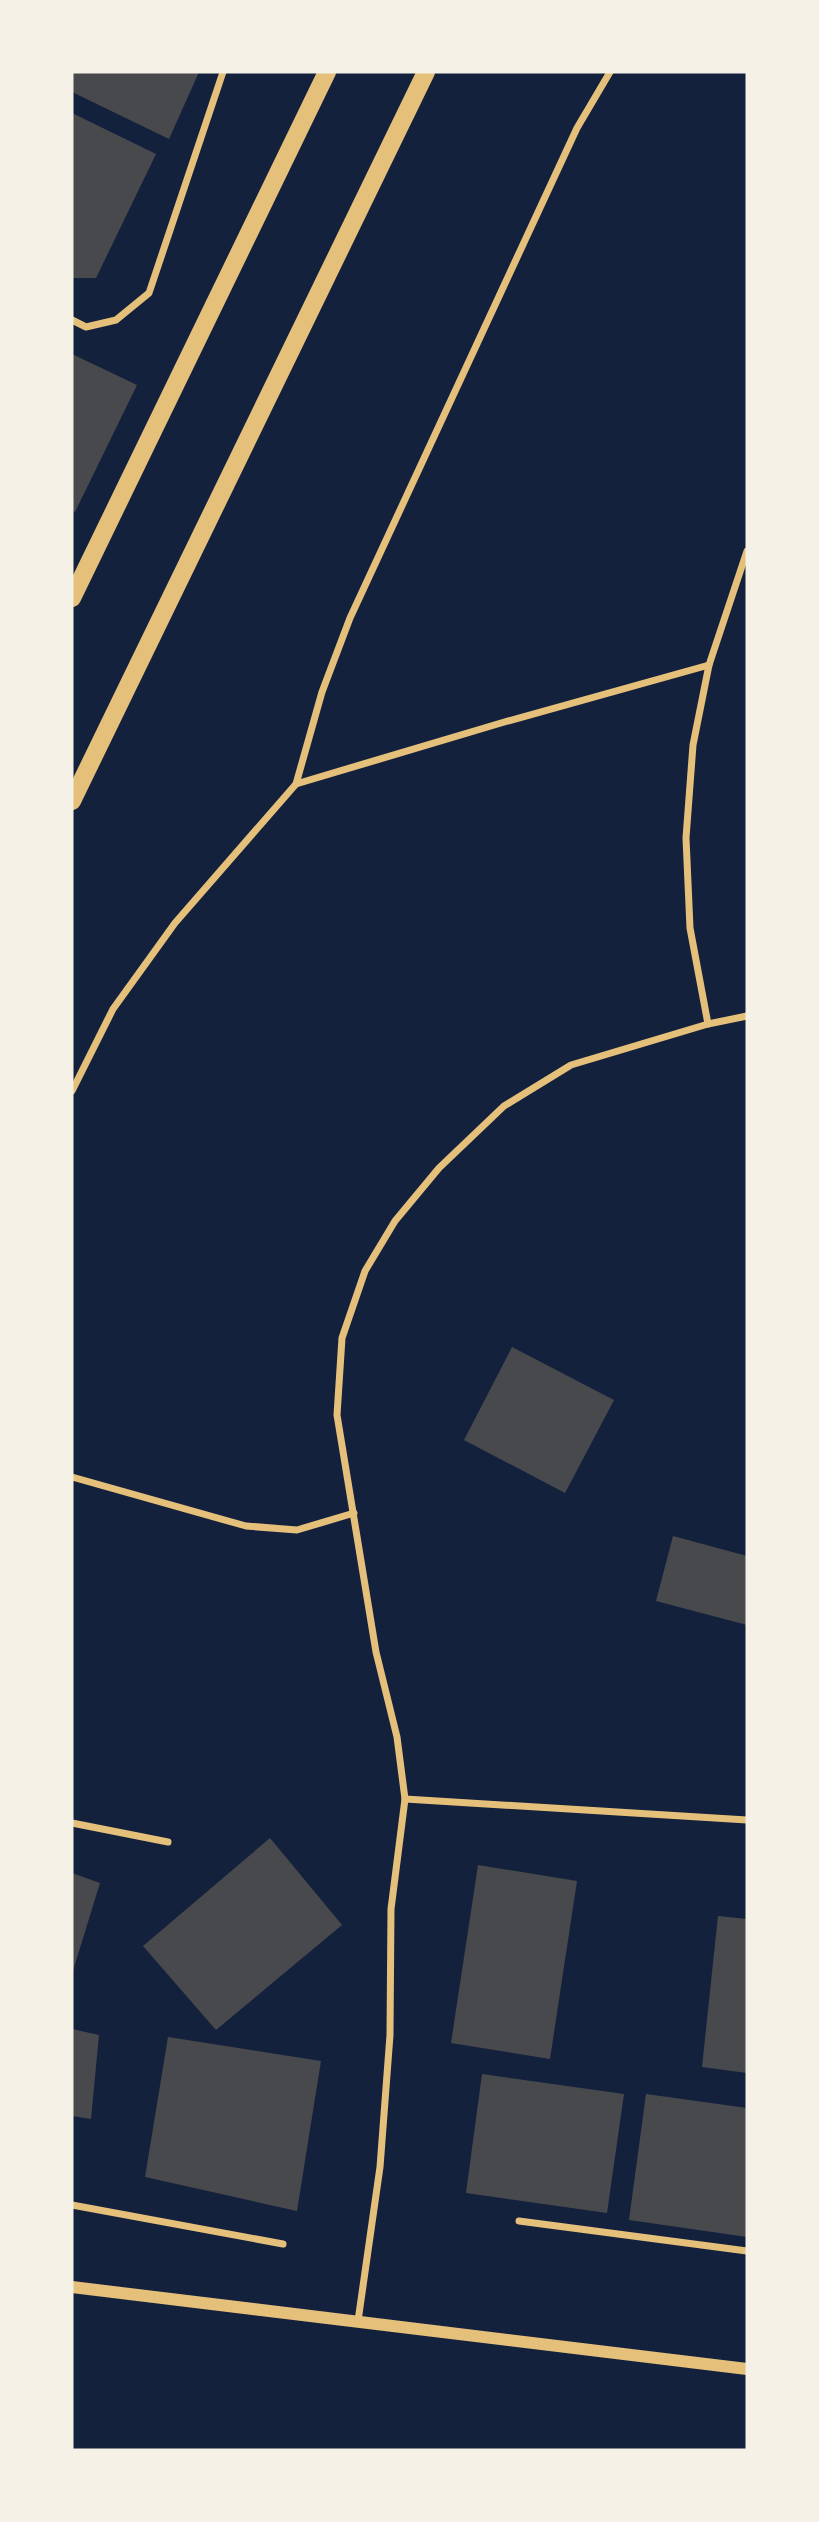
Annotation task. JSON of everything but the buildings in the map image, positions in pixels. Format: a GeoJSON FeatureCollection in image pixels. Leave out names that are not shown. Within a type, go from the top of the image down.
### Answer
{"type":"FeatureCollection","features":[{"type":"Feature","properties":{"kind":"main road"},"geometry":{"type":"LineString","coordinates":[[72,597],[327,72]]}},
{"type":"Feature","properties":{"kind":"main road"},"geometry":{"type":"LineString","coordinates":[[72,801],[426,72]]}},
{"type":"Feature","properties":{"kind":"street"},"geometry":{"type":"LineString","coordinates":[[72,320],[86,327],[116,320],[149,293],[223,72]]}},
{"type":"Feature","properties":{"kind":"street"},"geometry":{"type":"LineString","coordinates":[[72,1091],[113,1009],[175,923],[296,784],[322,692],[350,618],[571,141],[610,72]]}},
{"type":"Feature","properties":{"kind":"street"},"geometry":{"type":"LineString","coordinates":[[708,1024],[690,928],[686,838],[693,745],[709,665],[747,551]]}},
{"type":"Feature","properties":{"kind":"street"},"geometry":{"type":"LineString","coordinates":[[296,784],[709,665]]}},
{"type":"Feature","properties":{"kind":"street"},"geometry":{"type":"LineString","coordinates":[[358,2321],[380,2167],[390,2035],[391,1909],[405,1799],[397,1737],[376,1652],[337,1415],[342,1338],[365,1272],[395,1221],[439,1168],[503,1106],[571,1065],[708,1024],[747,1016]]}},
{"type":"Feature","properties":{"kind":"street"},"geometry":{"type":"LineString","coordinates":[[72,1477],[246,1526],[297,1530],[354,1513]]}},
{"type":"Feature","properties":{"kind":"street"},"geometry":{"type":"LineString","coordinates":[[405,1799],[747,1820]]}},
{"type":"Feature","properties":{"kind":"street"},"geometry":{"type":"LineString","coordinates":[[72,1823],[168,1842]]}},
{"type":"Feature","properties":{"kind":"street"},"geometry":{"type":"LineString","coordinates":[[72,2205],[283,2244]]}},
{"type":"Feature","properties":{"kind":"street"},"geometry":{"type":"LineString","coordinates":[[519,2221],[747,2251]]}},
{"type":"Feature","properties":{"kind":"street"},"geometry":{"type":"LineString","coordinates":[[72,2287],[747,2369]]}}]}
